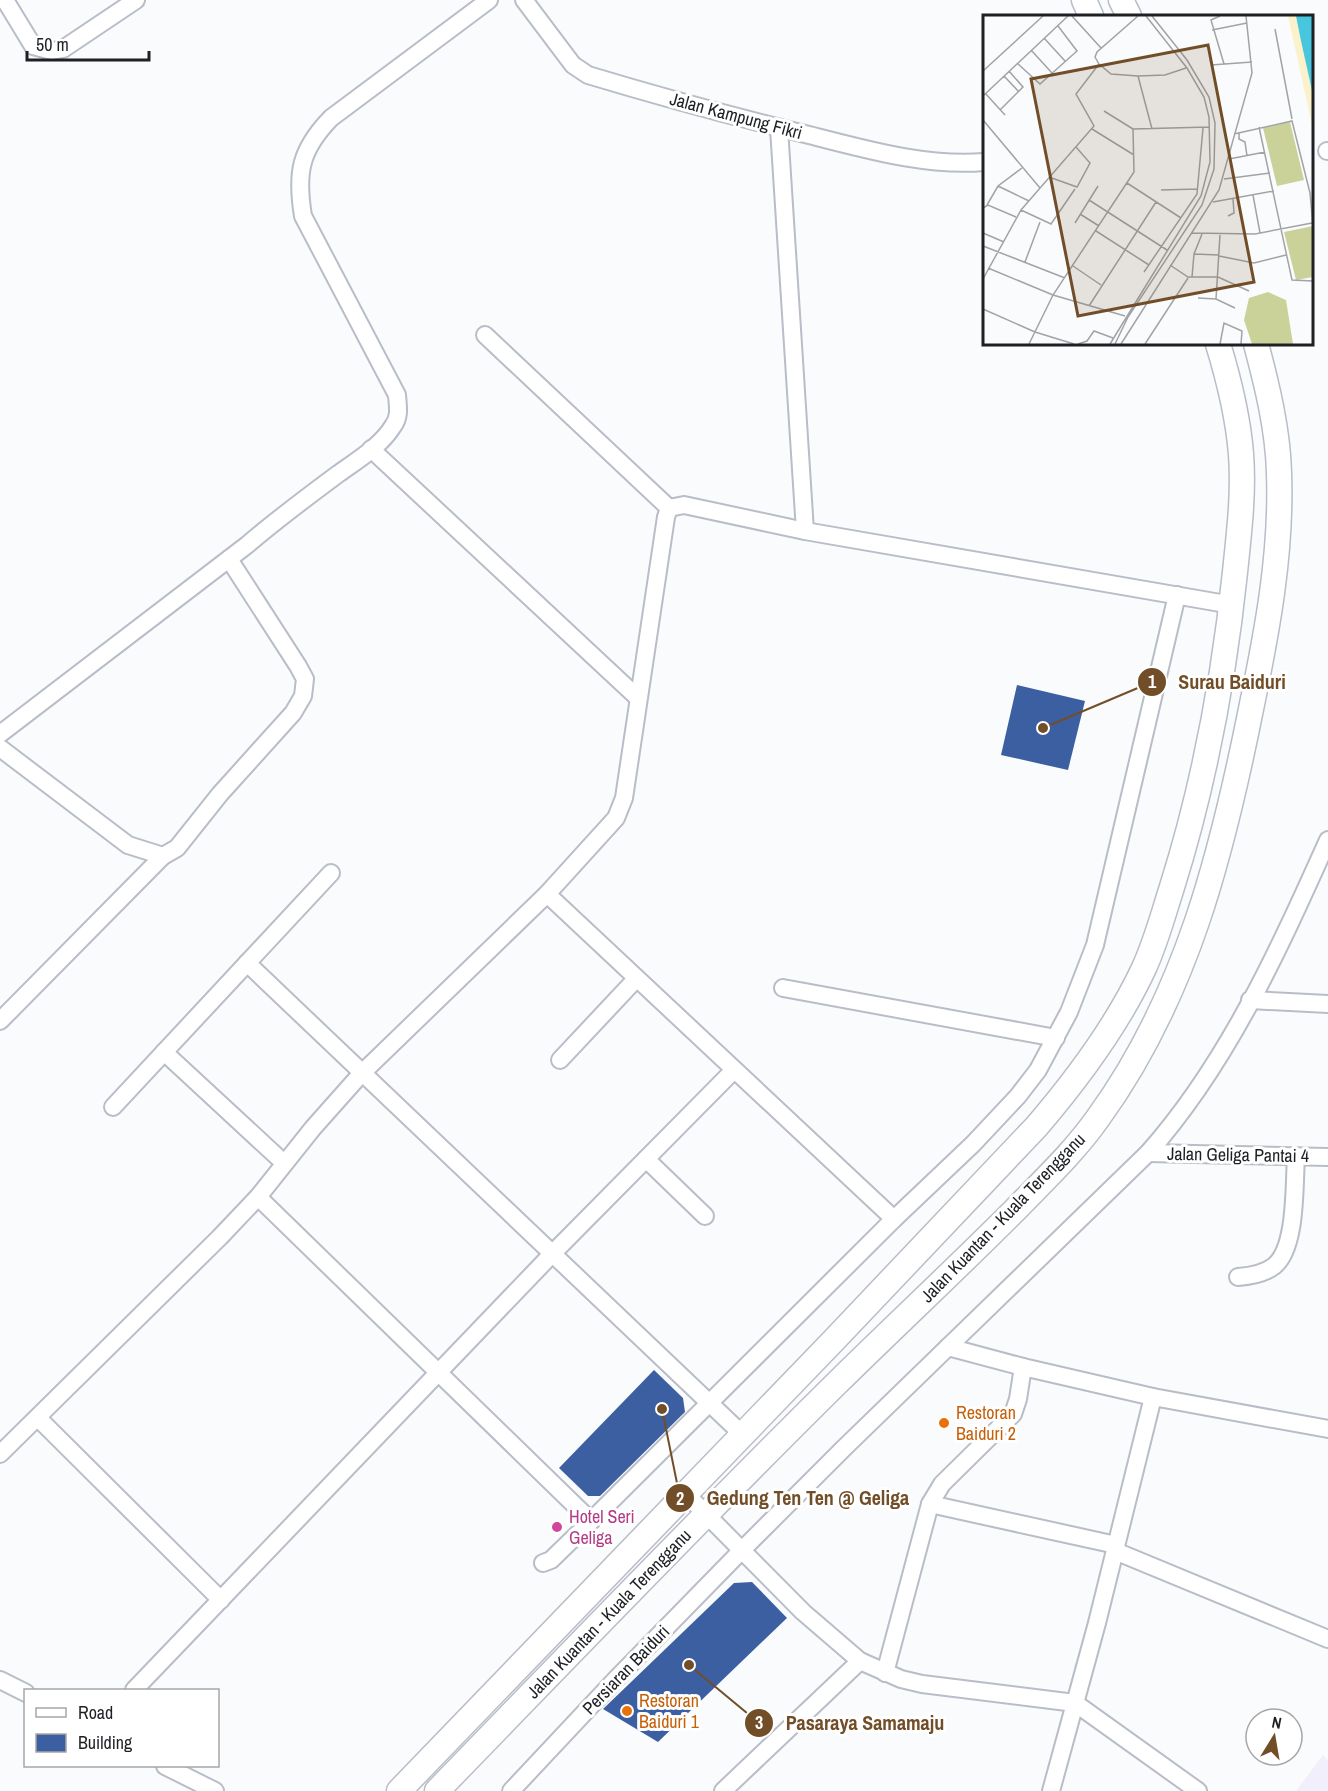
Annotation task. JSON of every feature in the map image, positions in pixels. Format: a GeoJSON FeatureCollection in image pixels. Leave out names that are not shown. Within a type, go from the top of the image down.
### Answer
{"type":"FeatureCollection","features":[{"type":"Feature","properties":{"kind":"highway"},"geometry":{"type":"LineString","coordinates":[[1084,0],[1091,15]]}},
{"type":"Feature","properties":{"kind":"highway"},"geometry":{"type":"LineString","coordinates":[[1121,0],[1128,15]]}},
{"type":"Feature","properties":{"kind":"highway","name":"Jalan Kuantan - Kuala Terengganu"},"geometry":{"type":"LineString","coordinates":[[399,1791],[1037,1126],[1088,1062],[1130,995],[1154,944],[1182,853],[1198,791],[1221,679],[1232,605],[1242,488],[1241,455],[1235,410],[1218,345]]}},
{"type":"Feature","properties":{"kind":"highway","name":"Jalan Kuantan - Kuala Terengganu"},"geometry":{"type":"LineString","coordinates":[[437,1791],[838,1383],[1065,1159],[1117,1091],[1145,1045],[1176,981],[1201,911],[1239,768],[1265,643],[1278,527],[1279,469],[1265,378],[1256,345]]}},
{"type":"Feature","properties":{"kind":"street"},"geometry":{"type":"LineString","coordinates":[[5,0],[33,46],[52,51],[63,49],[136,0]]}},
{"type":"Feature","properties":{"kind":"street"},"geometry":{"type":"LineString","coordinates":[[0,734],[371,449],[392,429],[397,420],[399,408],[397,396],[303,216],[299,195],[300,171],[305,151],[331,118],[489,0]]}},
{"type":"Feature","properties":{"kind":"street","name":"Jalan Kampung Fikri"},"geometry":{"type":"LineString","coordinates":[[524,0],[573,65],[588,75],[878,153],[930,160],[983,162]]}},
{"type":"Feature","properties":{"kind":"street"},"geometry":{"type":"LineString","coordinates":[[779,128],[805,531]]}},
{"type":"Feature","properties":{"kind":"street"},"geometry":{"type":"LineString","coordinates":[[485,335],[669,508]]}},
{"type":"Feature","properties":{"kind":"street"},"geometry":{"type":"LineString","coordinates":[[371,449],[638,698]]}},
{"type":"Feature","properties":{"kind":"street"},"geometry":{"type":"LineString","coordinates":[[669,508],[684,506],[805,531],[1232,605]]}},
{"type":"Feature","properties":{"kind":"street"},"geometry":{"type":"LineString","coordinates":[[0,1454],[220,1237],[258,1197],[284,1163],[361,1074],[547,894],[616,818],[624,798],[669,508]]}},
{"type":"Feature","properties":{"kind":"street"},"geometry":{"type":"LineString","coordinates":[[0,1021],[163,856],[177,848],[220,795],[293,713],[303,696],[305,680],[298,666],[229,559]]}},
{"type":"Feature","properties":{"kind":"street"},"geometry":{"type":"LineString","coordinates":[[543,1563],[551,1560],[708,1402],[973,1144],[1018,1096],[1038,1070],[1069,1012],[1095,945],[1177,595]]}},
{"type":"Feature","properties":{"kind":"street"},"geometry":{"type":"LineString","coordinates":[[0,748],[129,845],[163,856]]}},
{"type":"Feature","properties":{"kind":"street","name":"Persiaran Baiduri"},"geometry":{"type":"LineString","coordinates":[[511,1791],[742,1550],[1172,1127],[1210,1072],[1250,1000],[1324,857],[1328,840]]}},
{"type":"Feature","properties":{"kind":"street"},"geometry":{"type":"LineString","coordinates":[[113,1107],[331,873]]}},
{"type":"Feature","properties":{"kind":"street"},"geometry":{"type":"LineString","coordinates":[[547,894],[894,1219]]}},
{"type":"Feature","properties":{"kind":"street"},"geometry":{"type":"LineString","coordinates":[[247,963],[361,1074],[742,1434]]}},
{"type":"Feature","properties":{"kind":"street"},"geometry":{"type":"LineString","coordinates":[[560,1060],[636,979]]}},
{"type":"Feature","properties":{"kind":"street"},"geometry":{"type":"LineString","coordinates":[[783,988],[1056,1038]]}},
{"type":"Feature","properties":{"kind":"street"},"geometry":{"type":"LineString","coordinates":[[1250,1000],[1328,1004]]}},
{"type":"Feature","properties":{"kind":"street"},"geometry":{"type":"LineString","coordinates":[[164,1052],[284,1163]]}},
{"type":"Feature","properties":{"kind":"street"},"geometry":{"type":"LineString","coordinates":[[135,1689],[552,1254],[734,1070]]}},
{"type":"Feature","properties":{"kind":"street","name":"Jalan Geliga Pantai 4"},"geometry":{"type":"LineString","coordinates":[[1148,1153],[1328,1157]]}},
{"type":"Feature","properties":{"kind":"street"},"geometry":{"type":"LineString","coordinates":[[1238,1277],[1266,1271],[1281,1258],[1290,1234],[1296,1156]]}},
{"type":"Feature","properties":{"kind":"street"},"geometry":{"type":"LineString","coordinates":[[646,1160],[705,1216]]}},
{"type":"Feature","properties":{"kind":"street"},"geometry":{"type":"LineString","coordinates":[[258,1197],[591,1521]]}},
{"type":"Feature","properties":{"kind":"street"},"geometry":{"type":"LineString","coordinates":[[948,1347],[1153,1397],[1328,1429]]}},
{"type":"Feature","properties":{"kind":"street"},"geometry":{"type":"LineString","coordinates":[[885,1673],[930,1504],[942,1484],[1013,1414],[1023,1367]]}},
{"type":"Feature","properties":{"kind":"street"},"geometry":{"type":"LineString","coordinates":[[1051,1791],[1116,1548],[1153,1397]]}},
{"type":"Feature","properties":{"kind":"street"},"geometry":{"type":"LineString","coordinates":[[38,1418],[221,1600]]}},
{"type":"Feature","properties":{"kind":"street"},"geometry":{"type":"LineString","coordinates":[[685,1493],[802,1612],[860,1661],[901,1680],[1075,1703],[1198,1791]]}},
{"type":"Feature","properties":{"kind":"street"},"geometry":{"type":"LineString","coordinates":[[930,1504],[1116,1548],[1328,1639]]}},
{"type":"Feature","properties":{"kind":"street"},"geometry":{"type":"LineString","coordinates":[[723,1791],[860,1661]]}},
{"type":"Feature","properties":{"kind":"street"},"geometry":{"type":"LineString","coordinates":[[0,1680],[24,1692]]}},
{"type":"Feature","properties":{"kind":"street"},"geometry":{"type":"LineString","coordinates":[[167,1767],[215,1791]]}},
{"type":"Feature","properties":{"kind":"shaded area"},"geometry":{"type":"Polygon","coordinates":[[[1323,1755],[1328,1760],[1328,1791],[1296,1791],[1323,1755]]]}},
{"type":"Feature","properties":{"kind":"building"},"geometry":{"type":"Polygon","coordinates":[[[1017,685],[1085,701],[1068,770],[1001,755],[1017,685]]]}},
{"type":"Feature","properties":{"kind":"building"},"geometry":{"type":"Polygon","coordinates":[[[654,1370],[683,1398],[685,1412],[600,1496],[588,1496],[559,1468],[654,1370]]]}},
{"type":"Feature","properties":{"kind":"building"},"geometry":{"type":"Polygon","coordinates":[[[752,1582],[787,1618],[658,1742],[603,1709],[734,1583],[752,1582]]]}},
{"type":"Feature","properties":{"kind":"place","name":"Surau Baiduri"},"geometry":{"type":"Point","coordinates":[1043,728]}},
{"type":"Feature","properties":{"kind":"place","name":"Gedung Ten Ten @ Geliga"},"geometry":{"type":"Point","coordinates":[662,1409]}},
{"type":"Feature","properties":{"kind":"place","name":"Restoran Baiduri 2"},"geometry":{"type":"Point","coordinates":[944,1423]}},
{"type":"Feature","properties":{"kind":"place","name":"Hotel Seri Geliga"},"geometry":{"type":"Point","coordinates":[557,1527]}},
{"type":"Feature","properties":{"kind":"place","name":"Pasaraya Samamaju"},"geometry":{"type":"Point","coordinates":[689,1665]}},
{"type":"Feature","properties":{"kind":"place","name":"Restoran Baiduri 1"},"geometry":{"type":"Point","coordinates":[627,1711]}}]}
